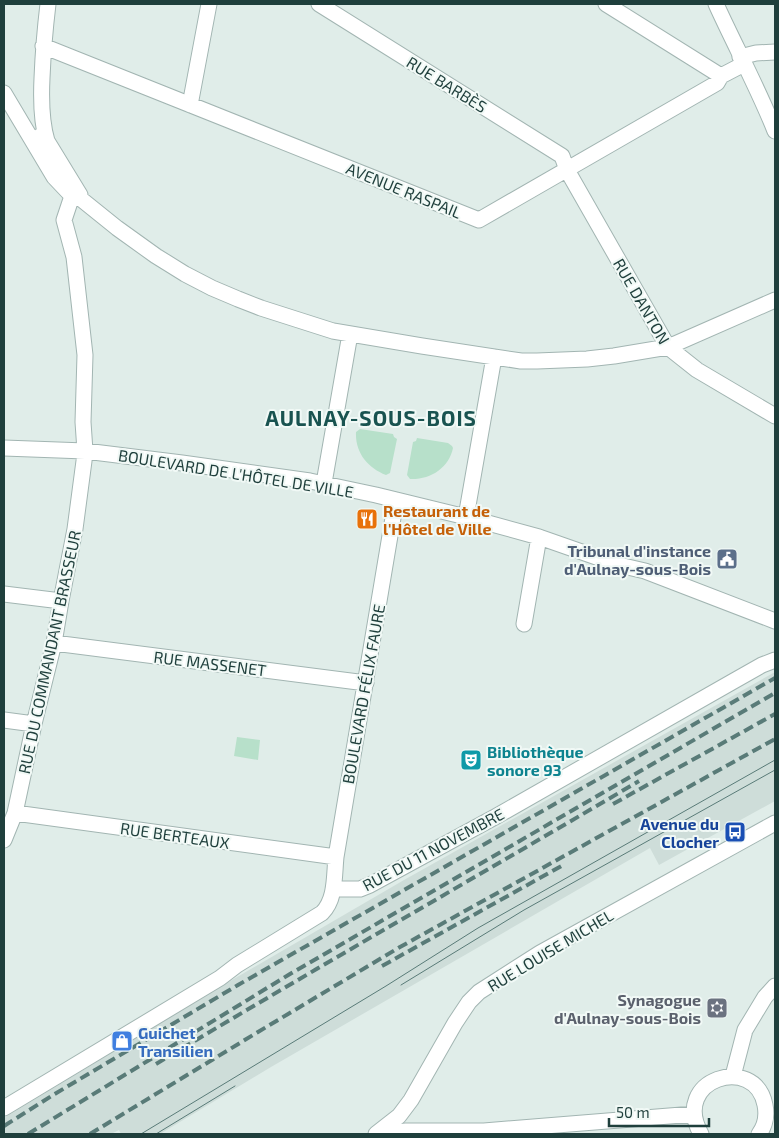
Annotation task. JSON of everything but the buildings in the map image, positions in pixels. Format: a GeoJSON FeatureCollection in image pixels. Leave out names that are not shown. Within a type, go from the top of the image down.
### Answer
{"type":"FeatureCollection","features":[{"type":"Feature","properties":{"kind":"street"},"geometry":{"type":"LineString","coordinates":[[48,4],[43,46],[42,108],[44,130],[47,141],[77,197]]}},
{"type":"Feature","properties":{"kind":"street"},"geometry":{"type":"LineString","coordinates":[[190,105],[209,4]]}},
{"type":"Feature","properties":{"kind":"street","name":"RUE BARBÈS"},"geometry":{"type":"LineString","coordinates":[[319,4],[562,156],[566,170]]}},
{"type":"Feature","properties":{"kind":"street"},"geometry":{"type":"LineString","coordinates":[[606,4],[721,76]]}},
{"type":"Feature","properties":{"kind":"street"},"geometry":{"type":"LineString","coordinates":[[716,4],[765,105],[775,131]]}},
{"type":"Feature","properties":{"kind":"street","name":"AVENUE RASPAIL"},"geometry":{"type":"LineString","coordinates":[[43,46],[479,220],[717,83],[721,76],[756,52],[775,52]]}},
{"type":"Feature","properties":{"kind":"street"},"geometry":{"type":"LineString","coordinates":[[4,93],[54,177],[117,228],[156,256],[212,288],[274,312],[328,329],[528,361],[586,359],[668,347],[775,300]]}},
{"type":"Feature","properties":{"kind":"street"},"geometry":{"type":"LineString","coordinates":[[18,117],[24,119],[33,118],[42,108]]}},
{"type":"Feature","properties":{"kind":"street"},"geometry":{"type":"LineString","coordinates":[[18,117],[47,141]]}},
{"type":"Feature","properties":{"kind":"street","name":"RUE DANTON"},"geometry":{"type":"LineString","coordinates":[[566,170],[668,347],[697,370],[775,416]]}},
{"type":"Feature","properties":{"kind":"street","name":"RUE DU COMMANDANT BRASSEUR"},"geometry":{"type":"LineString","coordinates":[[4,840],[14,813],[54,643],[60,601],[75,529],[85,451],[83,422],[85,354],[74,256],[64,220],[77,197]]}},
{"type":"Feature","properties":{"kind":"street"},"geometry":{"type":"LineString","coordinates":[[324,484],[350,334]]}},
{"type":"Feature","properties":{"kind":"street"},"geometry":{"type":"LineString","coordinates":[[466,517],[494,357]]}},
{"type":"Feature","properties":{"kind":"street","name":"BOULEVARD DE L'HÔTEL DE VILLE"},"geometry":{"type":"LineString","coordinates":[[4,448],[85,451],[182,462],[324,484],[396,500],[539,537],[619,565],[645,571],[775,621]]}},
{"type":"Feature","properties":{"kind":"street","name":"BOULEVARD FÉLIX FAURE"},"geometry":{"type":"LineString","coordinates":[[333,889],[336,857],[396,500]]}},
{"type":"Feature","properties":{"kind":"street"},"geometry":{"type":"LineString","coordinates":[[524,624],[539,537]]}},
{"type":"Feature","properties":{"kind":"street"},"geometry":{"type":"LineString","coordinates":[[4,594],[60,601]]}},
{"type":"Feature","properties":{"kind":"street","name":"RUE MASSENET"},"geometry":{"type":"LineString","coordinates":[[54,643],[366,683]]}},
{"type":"Feature","properties":{"kind":"street","name":"RUE DU 11 NOVEMBRE"},"geometry":{"type":"LineString","coordinates":[[333,889],[360,889],[370,885],[762,665],[775,660]]}},
{"type":"Feature","properties":{"kind":"street"},"geometry":{"type":"LineString","coordinates":[[4,720],[34,724]]}},
{"type":"Feature","properties":{"kind":"street","name":"RUE BERTEAUX"},"geometry":{"type":"LineString","coordinates":[[14,813],[336,857]]}},
{"type":"Feature","properties":{"kind":"street","name":"RUE LOUISE MICHEL"},"geometry":{"type":"LineString","coordinates":[[377,1134],[400,1116],[455,1024],[479,992],[540,953],[775,823]]}},
{"type":"Feature","properties":{"kind":"street"},"geometry":{"type":"LineString","coordinates":[[4,1108],[220,978],[237,965],[322,913],[330,904],[333,889]]}},
{"type":"Feature","properties":{"kind":"street"},"geometry":{"type":"LineString","coordinates":[[733,1076],[745,1030],[765,997],[775,986]]}},
{"type":"Feature","properties":{"kind":"street"},"geometry":{"type":"LineString","coordinates":[[701,1134],[696,1125],[694,1114],[695,1102],[701,1091],[710,1082],[721,1077],[733,1076],[752,1084],[759,1091],[771,1110],[758,1134]]}},
{"type":"Feature","properties":{"kind":"street"},"geometry":{"type":"LineString","coordinates":[[377,1134],[406,1131],[485,1133],[694,1114]]}},
{"type":"Feature","properties":{"kind":"shaded area"},"geometry":{"type":"Polygon","coordinates":[[[775,672],[775,801],[659,865],[650,848],[271,1067],[160,1134],[121,1134],[119,1130],[111,1134],[4,1134],[4,1118],[220,987],[404,880],[775,672]]]}},
{"type":"Feature","properties":{"kind":"green space"},"geometry":{"type":"Polygon","coordinates":[[[360,429],[393,434],[397,439],[390,473],[386,475],[380,472],[364,459],[356,440],[356,432],[360,429]]]}},
{"type":"Feature","properties":{"kind":"green space"},"geometry":{"type":"Polygon","coordinates":[[[417,438],[448,443],[453,448],[451,455],[438,471],[425,477],[410,479],[407,475],[413,442],[417,438]]]}},
{"type":"Feature","properties":{"kind":"green space"},"geometry":{"type":"Polygon","coordinates":[[[237,737],[260,740],[258,760],[234,756],[237,737]]]}},
{"type":"Feature","properties":{"kind":"tram line"},"geometry":{"type":"LineString","coordinates":[[141,1134],[386,986],[478,928],[775,760]]}},
{"type":"Feature","properties":{"kind":"tram line"},"geometry":{"type":"LineString","coordinates":[[401,985],[524,910],[775,770]]}},
{"type":"Feature","properties":{"kind":"tram line"},"geometry":{"type":"LineString","coordinates":[[156,1134],[235,1086]]}},
{"type":"Feature","properties":{"kind":"railway"},"geometry":{"type":"LineString","coordinates":[[4,1126],[238,985],[775,678]]}},
{"type":"Feature","properties":{"kind":"railway"},"geometry":{"type":"LineString","coordinates":[[28,1134],[290,974],[775,693]]}},
{"type":"Feature","properties":{"kind":"railway"},"geometry":{"type":"LineString","coordinates":[[613,804],[775,714]]}},
{"type":"Feature","properties":{"kind":"railway"},"geometry":{"type":"LineString","coordinates":[[90,1134],[400,947],[775,739]]}},
{"type":"Feature","properties":{"kind":"railway"},"geometry":{"type":"LineString","coordinates":[[156,1064],[639,781]]}},
{"type":"Feature","properties":{"kind":"railway"},"geometry":{"type":"LineString","coordinates":[[382,966],[565,864]]}},
{"type":"Feature","properties":{"kind":"place","name":"Restaurant de l'Hôtel de Ville"},"geometry":{"type":"Point","coordinates":[367,519]}},
{"type":"Feature","properties":{"kind":"place","name":"Tribunal d'instance d'Aulnay-sous-Bois"},"geometry":{"type":"Point","coordinates":[727,559]}},
{"type":"Feature","properties":{"kind":"place","name":"Bibliothèque sonore 93"},"geometry":{"type":"Point","coordinates":[471,760]}},
{"type":"Feature","properties":{"kind":"place","name":"Avenue du Clocher"},"geometry":{"type":"Point","coordinates":[735,832]}},
{"type":"Feature","properties":{"kind":"place","name":"Synagogue d'Aulnay-sous-Bois"},"geometry":{"type":"Point","coordinates":[717,1008]}},
{"type":"Feature","properties":{"kind":"place","name":"Guichet Transilien"},"geometry":{"type":"Point","coordinates":[122,1041]}},
{"type":"Feature","properties":{"kind":"district","name":"AULNAY-SOUS-BOIS"},"geometry":{"type":"Point","coordinates":[371,417]}}]}
